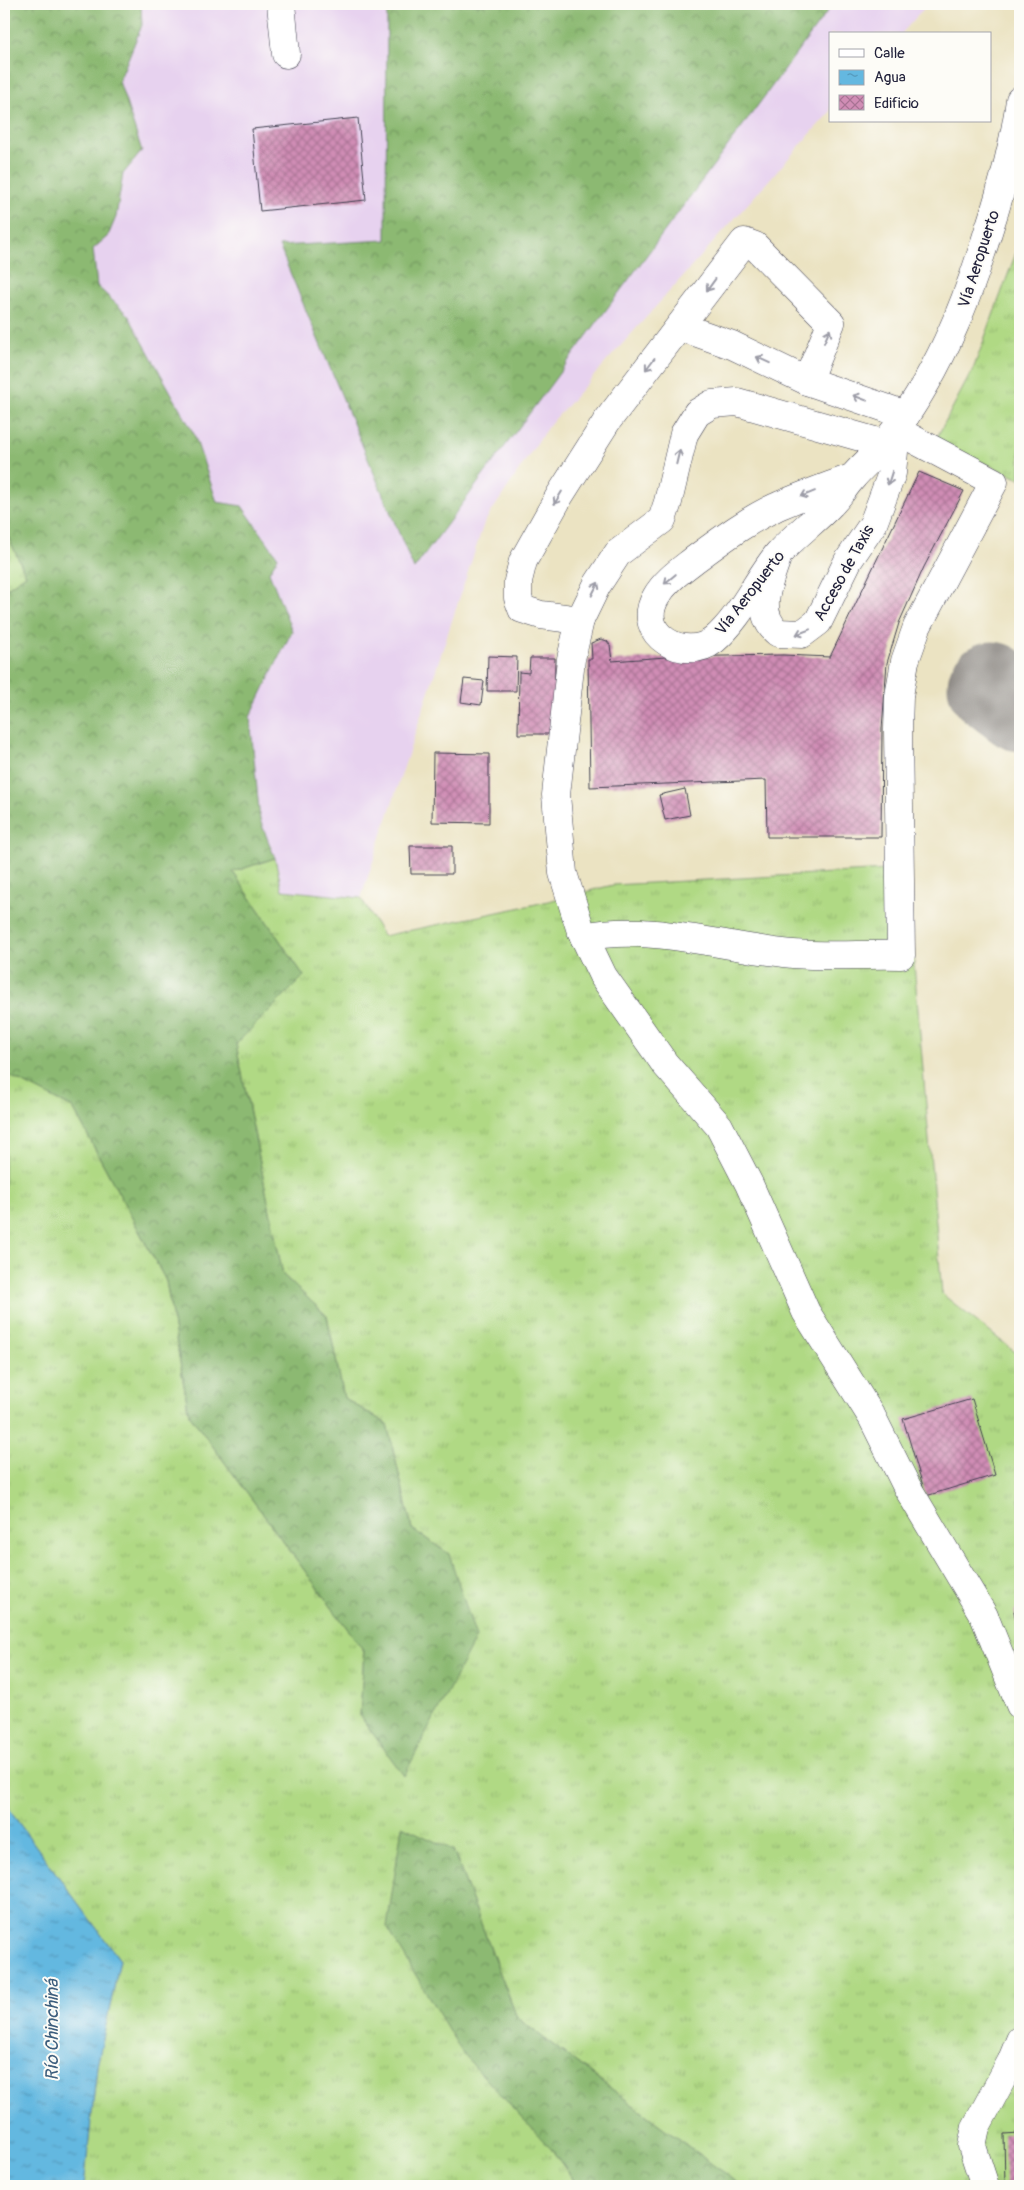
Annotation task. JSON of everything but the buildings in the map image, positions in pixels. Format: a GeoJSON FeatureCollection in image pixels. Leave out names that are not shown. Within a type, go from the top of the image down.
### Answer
{"type":"FeatureCollection","features":[{"type":"Feature","properties":{"kind":"street"},"geometry":{"type":"LineString","coordinates":[[281,4],[286,54]]}},
{"type":"Feature","properties":{"kind":"street","name":"Vía Aeropuerto"},"geometry":{"type":"LineString","coordinates":[[853,477],[776,507],[727,535],[678,572],[664,585],[653,603],[650,610],[653,630],[660,638],[681,647],[695,648],[707,645],[732,620],[778,555],[832,503],[895,430],[922,393],[954,331],[977,269],[1001,192],[1020,100]]}},
{"type":"Feature","properties":{"kind":"street"},"geometry":{"type":"LineString","coordinates":[[580,620],[541,615],[522,609],[518,598],[518,581],[523,561],[560,496],[607,421],[681,327],[744,242],[749,243],[831,323],[807,380]]}},
{"type":"Feature","properties":{"kind":"street"},"geometry":{"type":"LineString","coordinates":[[584,937],[607,932],[639,933],[794,954],[901,955],[898,730],[899,696],[905,661],[918,627],[994,482],[895,430],[807,380],[732,345],[681,327]]}},
{"type":"Feature","properties":{"kind":"street"},"geometry":{"type":"LineString","coordinates":[[895,430],[737,402],[712,404],[697,413],[684,434],[662,520],[618,553],[597,584],[580,620],[571,658],[556,795],[563,873],[584,937],[603,976],[659,1056],[719,1126],[750,1184],[806,1312],[872,1417],[907,1487],[984,1616],[1020,1705]]}},
{"type":"Feature","properties":{"kind":"street","name":"Acceso de Taxis"},"geometry":{"type":"LineString","coordinates":[[778,555],[764,596],[764,607],[768,620],[778,633],[802,634],[818,622],[848,561],[872,524],[892,473],[895,430]]}},
{"type":"Feature","properties":{"kind":"street"},"geometry":{"type":"LineString","coordinates":[[985,2186],[972,2146],[976,2127],[1011,2062],[1020,2040]]}},
{"type":"Feature","properties":{"kind":"shaded area"},"geometry":{"type":"Polygon","coordinates":[[[141,4],[928,4],[903,32],[829,32],[829,113],[547,428],[484,523],[361,898],[282,890],[275,858],[260,820],[250,717],[292,631],[269,572],[217,502],[194,434],[128,315],[97,286],[93,249],[108,236],[116,217],[123,174],[142,151],[118,81],[142,25],[141,4]]]}},
{"type":"Feature","properties":{"kind":"green space"},"geometry":{"type":"Polygon","coordinates":[[[4,4],[141,4],[142,25],[119,81],[142,151],[123,174],[116,217],[108,236],[93,249],[97,286],[128,315],[194,434],[217,502],[242,506],[278,557],[269,572],[292,631],[250,717],[260,820],[275,858],[233,872],[304,976],[236,1044],[283,1275],[327,1316],[344,1398],[387,1424],[412,1529],[449,1554],[476,1637],[404,1776],[360,1716],[364,1651],[189,1414],[166,1281],[73,1108],[4,1073],[4,590],[26,575],[4,528],[4,4]]]}},
{"type":"Feature","properties":{"kind":"green space"},"geometry":{"type":"Polygon","coordinates":[[[426,4],[833,4],[414,569],[279,246],[386,240],[387,7],[426,4]]]}},
{"type":"Feature","properties":{"kind":"green space"},"geometry":{"type":"Polygon","coordinates":[[[1020,242],[1020,479],[935,441],[974,367],[1020,242]]]}},
{"type":"Feature","properties":{"kind":"green space"},"geometry":{"type":"Polygon","coordinates":[[[4,528],[26,575],[4,590],[4,528]]]}},
{"type":"Feature","properties":{"kind":"green space"},"geometry":{"type":"Polygon","coordinates":[[[275,858],[282,890],[361,898],[383,936],[532,905],[613,885],[906,869],[942,1294],[1020,1356],[1020,2186],[741,2186],[517,2018],[453,1850],[552,2150],[578,2186],[84,2186],[97,2066],[120,1960],[4,1803],[4,1073],[73,1108],[166,1281],[189,1414],[364,1651],[360,1716],[449,1554],[412,1529],[387,1424],[344,1398],[327,1316],[283,1275],[236,1044],[304,976],[233,872],[275,858]]]}},
{"type":"Feature","properties":{"kind":"green space"},"geometry":{"type":"Polygon","coordinates":[[[402,1826],[453,1850],[517,2018],[741,2186],[578,2186],[552,2150],[463,2054],[387,1927],[402,1826]]]}},
{"type":"Feature","properties":{"kind":"water","name":"Río Chinchiná"},"geometry":{"type":"Polygon","coordinates":[[[4,1803],[120,1960],[97,2066],[84,2186],[4,2186],[4,1803]]]}},
{"type":"Feature","properties":{"kind":"taxiway"},"geometry":{"type":"LineString","coordinates":[[992,686],[1020,707]]}}]}
